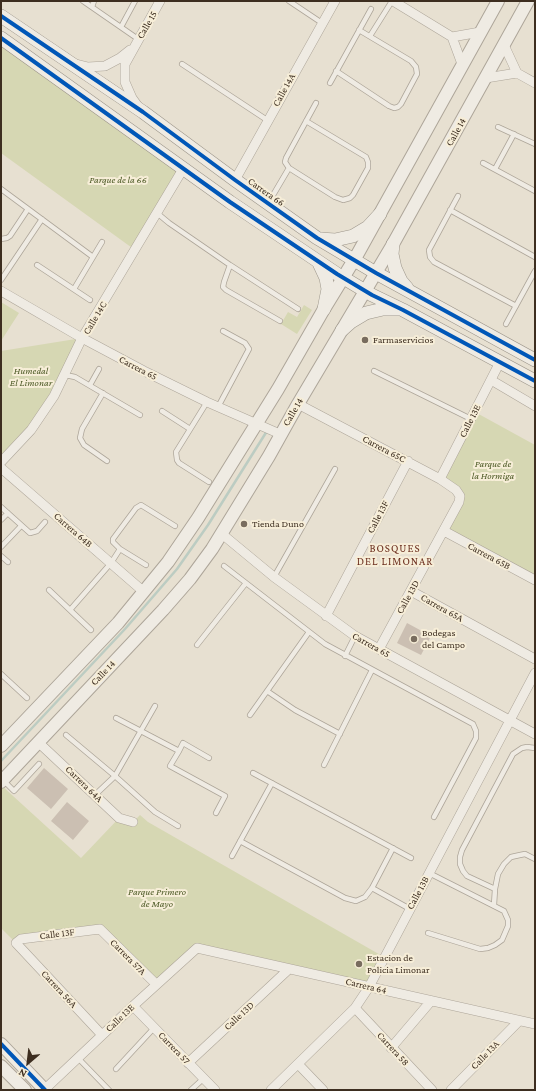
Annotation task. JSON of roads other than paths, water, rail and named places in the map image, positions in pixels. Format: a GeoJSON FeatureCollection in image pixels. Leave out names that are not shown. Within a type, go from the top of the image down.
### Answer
{"type":"FeatureCollection","features":[{"type":"Feature","properties":{"kind":"main road","name":"Carrera 66"},"geometry":{"type":"LineString","coordinates":[[1,16],[143,112],[317,238],[376,273],[534,358]]}},
{"type":"Feature","properties":{"kind":"main road"},"geometry":{"type":"LineString","coordinates":[[1,38],[183,169],[342,278],[535,381]]}},
{"type":"Feature","properties":{"kind":"main road"},"geometry":{"type":"LineString","coordinates":[[317,238],[335,240],[353,236],[368,227],[380,214]]}},
{"type":"Feature","properties":{"kind":"main road"},"geometry":{"type":"LineString","coordinates":[[393,244],[392,259],[396,273],[404,285],[415,294]]}},
{"type":"Feature","properties":{"kind":"main road"},"geometry":{"type":"LineString","coordinates":[[317,260],[323,268],[327,282],[327,296],[324,309]]}},
{"type":"Feature","properties":{"kind":"main road"},"geometry":{"type":"LineString","coordinates":[[342,330],[356,318],[372,311],[388,309],[403,310]]}},
{"type":"Feature","properties":{"kind":"main road"},"geometry":{"type":"LineString","coordinates":[[476,349],[474,343],[476,338],[485,332]]}},
{"type":"Feature","properties":{"kind":"street","name":"Calle 15"},"geometry":{"type":"LineString","coordinates":[[143,112],[132,98],[125,82],[125,64],[160,1]]}},
{"type":"Feature","properties":{"kind":"street","name":"Calle 14A"},"geometry":{"type":"LineString","coordinates":[[235,180],[267,120],[335,1]]}},
{"type":"Feature","properties":{"kind":"street"},"geometry":{"type":"LineString","coordinates":[[393,1],[452,37],[462,64]]}},
{"type":"Feature","properties":{"kind":"street"},"geometry":{"type":"LineString","coordinates":[[1,746],[118,623],[168,562],[198,518],[278,389],[342,278],[354,260],[498,1]]}},
{"type":"Feature","properties":{"kind":"street","name":"Calle 14"},"geometry":{"type":"LineString","coordinates":[[2,781],[163,610],[203,562],[222,534],[393,244],[528,1]]}},
{"type":"Feature","properties":{"kind":"street"},"geometry":{"type":"LineString","coordinates":[[452,37],[480,32]]}},
{"type":"Feature","properties":{"kind":"street"},"geometry":{"type":"LineString","coordinates":[[504,45],[517,73],[535,83]]}},
{"type":"Feature","properties":{"kind":"street","name":"Calle 15"},"geometry":{"type":"LineString","coordinates":[[72,63],[88,67],[105,66],[120,58],[133,48]]}},
{"type":"Feature","properties":{"kind":"street"},"geometry":{"type":"LineString","coordinates":[[486,78],[517,73]]}},
{"type":"Feature","properties":{"kind":"street","name":"Calle 14C"},"geometry":{"type":"LineString","coordinates":[[1,462],[43,415],[65,375],[82,338],[183,169]]}},
{"type":"Feature","properties":{"kind":"street","name":"Carrera 65"},"geometry":{"type":"LineString","coordinates":[[1,291],[82,338],[144,371],[207,402],[280,434]]}},
{"type":"Feature","properties":{"kind":"street","name":"Calle 13E"},"geometry":{"type":"LineString","coordinates":[[440,479],[500,362]]}},
{"type":"Feature","properties":{"kind":"street"},"geometry":{"type":"LineString","coordinates":[[491,380],[535,406]]}},
{"type":"Feature","properties":{"kind":"street","name":"Carrera 65C"},"geometry":{"type":"LineString","coordinates":[[298,404],[440,479],[456,490],[460,496],[459,502]]}},
{"type":"Feature","properties":{"kind":"street","name":"Calle 13F"},"geometry":{"type":"LineString","coordinates":[[326,616],[408,461]]}},
{"type":"Feature","properties":{"kind":"street","name":"Carrera 64B"},"geometry":{"type":"LineString","coordinates":[[1,468],[144,592]]}},
{"type":"Feature","properties":{"kind":"street","name":"Calle 13D"},"geometry":{"type":"LineString","coordinates":[[379,649],[459,502]]}},
{"type":"Feature","properties":{"kind":"street","name":"Carrera 65B"},"geometry":{"type":"LineString","coordinates":[[444,531],[535,580]]}},
{"type":"Feature","properties":{"kind":"street","name":"Carrera 65"},"geometry":{"type":"LineString","coordinates":[[222,534],[274,577],[355,636],[535,734]]}},
{"type":"Feature","properties":{"kind":"street","name":"Carrera 65A"},"geometry":{"type":"LineString","coordinates":[[411,591],[535,659]]}},
{"type":"Feature","properties":{"kind":"street","name":"Calle 13B"},"geometry":{"type":"LineString","coordinates":[[271,1090],[355,1008],[369,987],[535,673]]}},
{"type":"Feature","properties":{"kind":"street","name":"Carrera 64A"},"geometry":{"type":"LineString","coordinates":[[38,742],[119,818],[133,822]]}},
{"type":"Feature","properties":{"kind":"street","name":"Calle 13F"},"geometry":{"type":"LineString","coordinates":[[16,943],[21,939],[100,929]]}},
{"type":"Feature","properties":{"kind":"street","name":"Carrera 57A"},"geometry":{"type":"LineString","coordinates":[[100,929],[156,984]]}},
{"type":"Feature","properties":{"kind":"street","name":"Carrera 56A"},"geometry":{"type":"LineString","coordinates":[[16,943],[102,1035]]}},
{"type":"Feature","properties":{"kind":"street","name":"Calle 13E"},"geometry":{"type":"LineString","coordinates":[[45,1090],[156,984],[197,948]]}},
{"type":"Feature","properties":{"kind":"street","name":"Carrera 64"},"geometry":{"type":"LineString","coordinates":[[197,948],[535,1024]]}},
{"type":"Feature","properties":{"kind":"street","name":"Calle 13D"},"geometry":{"type":"LineString","coordinates":[[188,1063],[289,969]]}},
{"type":"Feature","properties":{"kind":"street"},"geometry":{"type":"LineString","coordinates":[[391,1048],[431,1001]]}},
{"type":"Feature","properties":{"kind":"street","name":"Carrera 57"},"geometry":{"type":"LineString","coordinates":[[133,1006],[214,1090]]}},
{"type":"Feature","properties":{"kind":"street","name":"Carrera 58"},"geometry":{"type":"LineString","coordinates":[[355,1008],[432,1090]]}},
{"type":"Feature","properties":{"kind":"street","name":"Calle 13A"},"geometry":{"type":"LineString","coordinates":[[452,1090],[519,1021]]}},
{"type":"Feature","properties":{"kind":"street"},"geometry":{"type":"LineString","coordinates":[[1,1044],[45,1090]]}},
{"type":"Feature","properties":{"kind":"street"},"geometry":{"type":"LineString","coordinates":[[298,1064],[323,1090]]}},
{"type":"Feature","properties":{"kind":"street"},"geometry":{"type":"LineString","coordinates":[[1,1066],[25,1090]]}},
{"type":"Feature","properties":{"kind":"lane"},"geometry":{"type":"LineString","coordinates":[[83,1],[138,39]]}},
{"type":"Feature","properties":{"kind":"lane"},"geometry":{"type":"LineString","coordinates":[[92,7],[94,1]]}},
{"type":"Feature","properties":{"kind":"lane"},"geometry":{"type":"LineString","coordinates":[[121,27],[135,1]]}},
{"type":"Feature","properties":{"kind":"lane"},"geometry":{"type":"LineString","coordinates":[[289,1],[322,23]]}},
{"type":"Feature","properties":{"kind":"lane"},"geometry":{"type":"LineString","coordinates":[[370,36],[393,1]]}},
{"type":"Feature","properties":{"kind":"lane"},"geometry":{"type":"LineString","coordinates":[[330,83],[371,9]]}},
{"type":"Feature","properties":{"kind":"lane"},"geometry":{"type":"LineString","coordinates":[[336,71],[389,106],[394,108],[401,104],[417,74],[416,67],[412,61],[359,30]]}},
{"type":"Feature","properties":{"kind":"lane"},"geometry":{"type":"LineString","coordinates":[[182,64],[267,120]]}},
{"type":"Feature","properties":{"kind":"lane"},"geometry":{"type":"LineString","coordinates":[[306,121],[363,155],[368,162],[368,168],[350,198],[343,200],[336,197],[289,168],[285,162],[286,158],[306,121],[316,104]]}},
{"type":"Feature","properties":{"kind":"lane"},"geometry":{"type":"LineString","coordinates":[[498,127],[535,144]]}},
{"type":"Feature","properties":{"kind":"lane"},"geometry":{"type":"LineString","coordinates":[[495,169],[514,134]]}},
{"type":"Feature","properties":{"kind":"lane"},"geometry":{"type":"LineString","coordinates":[[484,163],[535,191]]}},
{"type":"Feature","properties":{"kind":"lane"},"geometry":{"type":"LineString","coordinates":[[269,204],[289,168]]}},
{"type":"Feature","properties":{"kind":"lane"},"geometry":{"type":"LineString","coordinates":[[1,189],[93,257]]}},
{"type":"Feature","properties":{"kind":"lane"},"geometry":{"type":"LineString","coordinates":[[458,196],[429,250],[431,260],[516,306]]}},
{"type":"Feature","properties":{"kind":"lane"},"geometry":{"type":"LineString","coordinates":[[1,239],[10,236],[28,210]]}},
{"type":"Feature","properties":{"kind":"lane"},"geometry":{"type":"LineString","coordinates":[[450,210],[535,256]]}},
{"type":"Feature","properties":{"kind":"lane"},"geometry":{"type":"LineString","coordinates":[[157,213],[230,265],[298,309]]}},
{"type":"Feature","properties":{"kind":"lane"},"geometry":{"type":"LineString","coordinates":[[1,280],[42,219]]}},
{"type":"Feature","properties":{"kind":"lane"},"geometry":{"type":"LineString","coordinates":[[74,289],[102,242]]}},
{"type":"Feature","properties":{"kind":"lane"},"geometry":{"type":"LineString","coordinates":[[37,265],[90,300]]}},
{"type":"Feature","properties":{"kind":"lane"},"geometry":{"type":"LineString","coordinates":[[230,265],[224,282],[226,290],[280,320]]}},
{"type":"Feature","properties":{"kind":"lane"},"geometry":{"type":"LineString","coordinates":[[506,324],[535,271]]}},
{"type":"Feature","properties":{"kind":"lane"},"geometry":{"type":"LineString","coordinates":[[218,407],[249,352],[249,349],[245,343],[223,331]]}},
{"type":"Feature","properties":{"kind":"lane"},"geometry":{"type":"LineString","coordinates":[[90,386],[99,369]]}},
{"type":"Feature","properties":{"kind":"lane"},"geometry":{"type":"LineString","coordinates":[[374,371],[471,419]]}},
{"type":"Feature","properties":{"kind":"lane"},"geometry":{"type":"LineString","coordinates":[[65,375],[75,377],[140,414]]}},
{"type":"Feature","properties":{"kind":"lane"},"geometry":{"type":"LineString","coordinates":[[102,393],[82,429],[80,438],[84,445],[107,461]]}},
{"type":"Feature","properties":{"kind":"lane"},"geometry":{"type":"LineString","coordinates":[[207,402],[177,448],[176,452],[177,460],[180,463],[209,482]]}},
{"type":"Feature","properties":{"kind":"lane"},"geometry":{"type":"LineString","coordinates":[[162,412],[190,429]]}},
{"type":"Feature","properties":{"kind":"lane"},"geometry":{"type":"LineString","coordinates":[[274,577],[335,469]]}},
{"type":"Feature","properties":{"kind":"lane"},"geometry":{"type":"LineString","coordinates":[[146,565],[113,542],[113,539],[136,508],[141,505],[175,526]]}},
{"type":"Feature","properties":{"kind":"lane"},"geometry":{"type":"LineString","coordinates":[[1,507],[28,532],[33,533],[37,531],[45,522]]}},
{"type":"Feature","properties":{"kind":"lane"},"geometry":{"type":"LineString","coordinates":[[1,520],[8,513]]}},
{"type":"Feature","properties":{"kind":"lane"},"geometry":{"type":"LineString","coordinates":[[1,547],[21,526]]}},
{"type":"Feature","properties":{"kind":"lane"},"geometry":{"type":"LineString","coordinates":[[70,610],[111,563],[120,548]]}},
{"type":"Feature","properties":{"kind":"lane"},"geometry":{"type":"LineString","coordinates":[[1,556],[8,562]]}},
{"type":"Feature","properties":{"kind":"lane"},"geometry":{"type":"LineString","coordinates":[[224,566],[325,644],[470,722],[475,727],[477,735],[476,738],[434,816]]}},
{"type":"Feature","properties":{"kind":"lane"},"geometry":{"type":"LineString","coordinates":[[196,646],[246,583]]}},
{"type":"Feature","properties":{"kind":"lane"},"geometry":{"type":"LineString","coordinates":[[49,590],[91,630]]}},
{"type":"Feature","properties":{"kind":"lane"},"geometry":{"type":"LineString","coordinates":[[250,716],[309,632]]}},
{"type":"Feature","properties":{"kind":"lane"},"geometry":{"type":"LineString","coordinates":[[345,656],[355,636]]}},
{"type":"Feature","properties":{"kind":"lane"},"geometry":{"type":"LineString","coordinates":[[324,765],[372,670]]}},
{"type":"Feature","properties":{"kind":"lane"},"geometry":{"type":"LineString","coordinates":[[1,674],[27,698]]}},
{"type":"Feature","properties":{"kind":"lane"},"geometry":{"type":"LineString","coordinates":[[1,684],[6,678]]}},
{"type":"Feature","properties":{"kind":"lane"},"geometry":{"type":"LineString","coordinates":[[267,691],[294,710],[340,734]]}},
{"type":"Feature","properties":{"kind":"lane"},"geometry":{"type":"LineString","coordinates":[[96,795],[116,776],[156,706]]}},
{"type":"Feature","properties":{"kind":"lane"},"geometry":{"type":"LineString","coordinates":[[116,718],[179,751]]}},
{"type":"Feature","properties":{"kind":"lane"},"geometry":{"type":"LineString","coordinates":[[66,736],[116,776],[155,812],[178,826]]}},
{"type":"Feature","properties":{"kind":"lane"},"geometry":{"type":"LineString","coordinates":[[209,758],[183,743],[170,766],[225,796],[216,813]]}},
{"type":"Feature","properties":{"kind":"lane"},"geometry":{"type":"LineString","coordinates":[[495,889],[467,876],[462,870],[460,857],[462,850],[513,754],[527,746],[535,748]]}},
{"type":"Feature","properties":{"kind":"lane"},"geometry":{"type":"LineString","coordinates":[[2,781],[14,791],[39,764]]}},
{"type":"Feature","properties":{"kind":"lane"},"geometry":{"type":"LineString","coordinates":[[253,773],[411,858]]}},
{"type":"Feature","properties":{"kind":"lane"},"geometry":{"type":"LineString","coordinates":[[232,856],[272,784]]}},
{"type":"Feature","properties":{"kind":"lane"},"geometry":{"type":"LineString","coordinates":[[240,841],[350,900],[365,897],[372,888],[393,848]]}},
{"type":"Feature","properties":{"kind":"lane"},"geometry":{"type":"LineString","coordinates":[[494,905],[498,874],[504,864],[511,857],[525,854],[535,859]]}},
{"type":"Feature","properties":{"kind":"lane"},"geometry":{"type":"LineString","coordinates":[[428,933],[480,949],[488,948],[502,940],[508,926],[508,920],[504,910],[429,873]]}},
{"type":"Feature","properties":{"kind":"lane"},"geometry":{"type":"LineString","coordinates":[[372,888],[410,909]]}},
{"type":"Feature","properties":{"kind":"lane"},"geometry":{"type":"LineString","coordinates":[[116,1069],[154,1028]]}},
{"type":"Feature","properties":{"kind":"lane"},"geometry":{"type":"LineString","coordinates":[[78,1058],[109,1090]]}},
{"type":"Feature","properties":{"kind":"lane"},"geometry":{"type":"LineString","coordinates":[[191,1090],[204,1079]]}},
{"type":"Feature","properties":{"kind":"waterway"},"geometry":{"type":"LineString","coordinates":[[1,761],[125,629],[177,569],[208,525],[267,431]]}},
{"type":"Feature","properties":{"kind":"place","name":"Farmaservicios"},"geometry":{"type":"Point","coordinates":[365,340]}},
{"type":"Feature","properties":{"kind":"place","name":"Tienda Duno"},"geometry":{"type":"Point","coordinates":[244,524]}},
{"type":"Feature","properties":{"kind":"place","name":"Bodegas del Campo"},"geometry":{"type":"Point","coordinates":[414,639]}},
{"type":"Feature","properties":{"kind":"place","name":"Estacion de Policia Limonar"},"geometry":{"type":"Point","coordinates":[359,964]}},
{"type":"Feature","properties":{"kind":"district","name":"BOSQUES DEL LIMONAR"},"geometry":{"type":"Point","coordinates":[395,555]}},
{"type":"Feature","properties":{"kind":"park label","name":"Parque de la 66"},"geometry":{"type":"Point","coordinates":[118,180]}},
{"type":"Feature","properties":{"kind":"park label","name":"Humedal El Limonar"},"geometry":{"type":"Point","coordinates":[31,376]}},
{"type":"Feature","properties":{"kind":"park label","name":"Parque de la Hormiga"},"geometry":{"type":"Point","coordinates":[493,470]}},
{"type":"Feature","properties":{"kind":"park label","name":"Parque Primero de Mayo"},"geometry":{"type":"Point","coordinates":[157,898]}}]}
